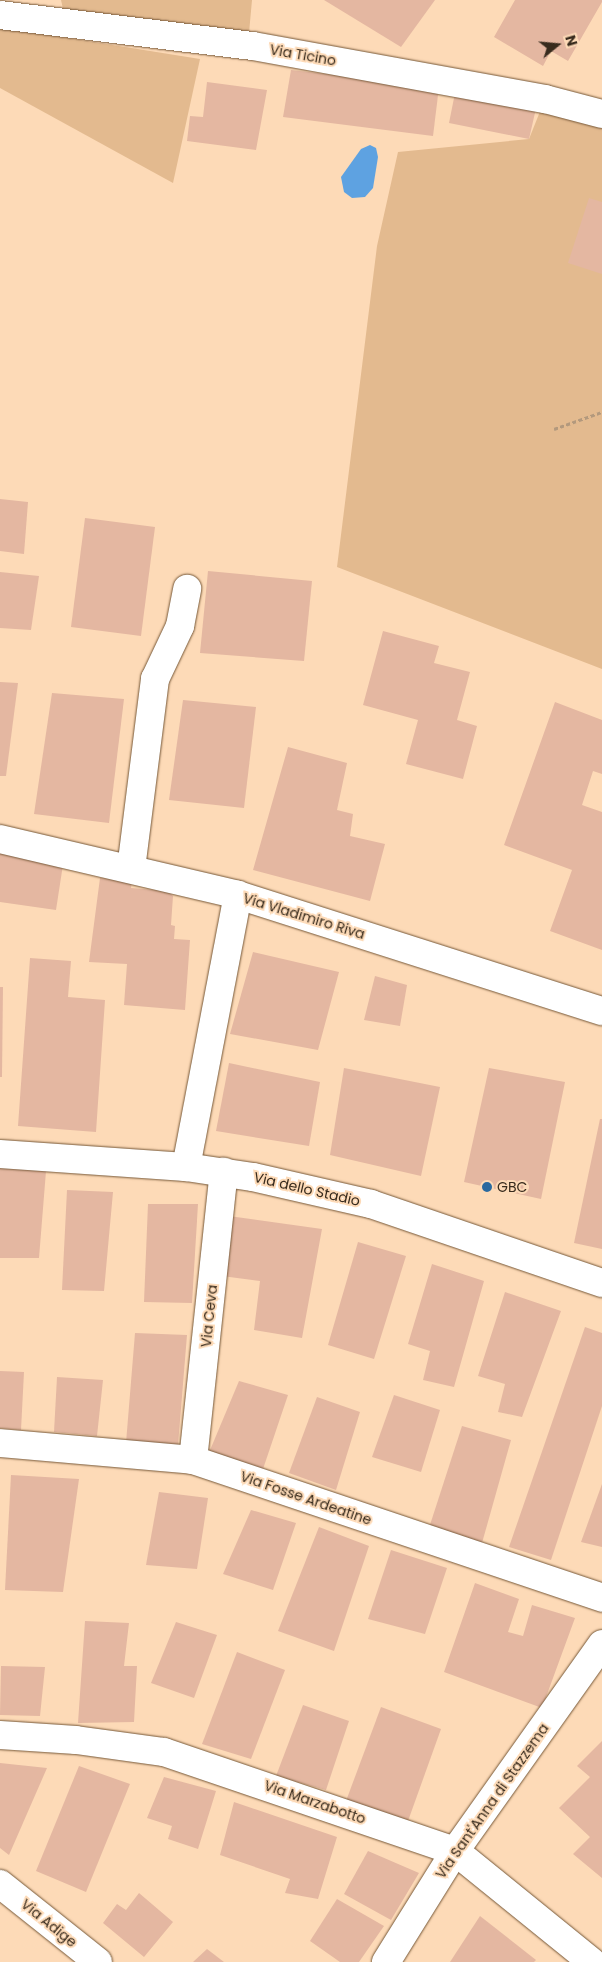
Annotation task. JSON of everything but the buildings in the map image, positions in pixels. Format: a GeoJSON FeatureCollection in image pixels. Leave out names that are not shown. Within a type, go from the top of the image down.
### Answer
{"type":"FeatureCollection","features":[{"type":"Feature","properties":{"kind":"street","name":"Via Ticino"},"geometry":{"type":"LineString","coordinates":[[0,15],[253,46],[545,99],[602,114]]}},
{"type":"Feature","properties":{"kind":"street"},"geometry":{"type":"LineString","coordinates":[[131,869],[155,679],[180,626],[187,588]]}},
{"type":"Feature","properties":{"kind":"street","name":"Via Vladimiro Riva"},"geometry":{"type":"LineString","coordinates":[[0,839],[238,895],[602,1012]]}},
{"type":"Feature","properties":{"kind":"street"},"geometry":{"type":"LineString","coordinates":[[186,1167],[238,895]]}},
{"type":"Feature","properties":{"kind":"street","name":"Via dello Stadio"},"geometry":{"type":"LineString","coordinates":[[0,1154],[186,1167],[224,1172],[371,1204],[602,1283]]}},
{"type":"Feature","properties":{"kind":"street","name":"Via Ceva"},"geometry":{"type":"LineString","coordinates":[[194,1460],[224,1172]]}},
{"type":"Feature","properties":{"kind":"street","name":"Via Fosse Ardeatine"},"geometry":{"type":"LineString","coordinates":[[0,1443],[194,1460],[602,1598]]}},
{"type":"Feature","properties":{"kind":"street","name":"Via Sant'Anna di Stazzema"},"geometry":{"type":"LineString","coordinates":[[386,1962],[455,1851],[602,1644]]}},
{"type":"Feature","properties":{"kind":"street","name":"Via Marzabotto"},"geometry":{"type":"LineString","coordinates":[[0,1735],[76,1740],[164,1752],[455,1851],[592,1962]]}},
{"type":"Feature","properties":{"kind":"street","name":"Via Adige"},"geometry":{"type":"LineString","coordinates":[[0,1884],[98,1962]]}},
{"type":"Feature","properties":{"kind":"path"},"geometry":{"type":"LineString","coordinates":[[554,429],[602,412]]}},
{"type":"Feature","properties":{"kind":"shaded area"},"geometry":{"type":"Polygon","coordinates":[[[61,0],[252,0],[249,33],[64,13],[61,0]]]}},
{"type":"Feature","properties":{"kind":"shaded area"},"geometry":{"type":"Polygon","coordinates":[[[0,27],[200,59],[173,183],[0,88],[0,27]]]}},
{"type":"Feature","properties":{"kind":"shaded area"},"geometry":{"type":"Polygon","coordinates":[[[545,99],[602,121],[602,669],[337,567],[377,246],[398,152],[529,139],[545,99]]]}},
{"type":"Feature","properties":{"kind":"water"},"geometry":{"type":"Polygon","coordinates":[[[370,145],[376,148],[378,157],[373,188],[365,197],[352,198],[344,192],[341,177],[361,149],[370,145]]]}},
{"type":"Feature","properties":{"kind":"place","name":"GBC"},"geometry":{"type":"Point","coordinates":[487,1187]}}]}
